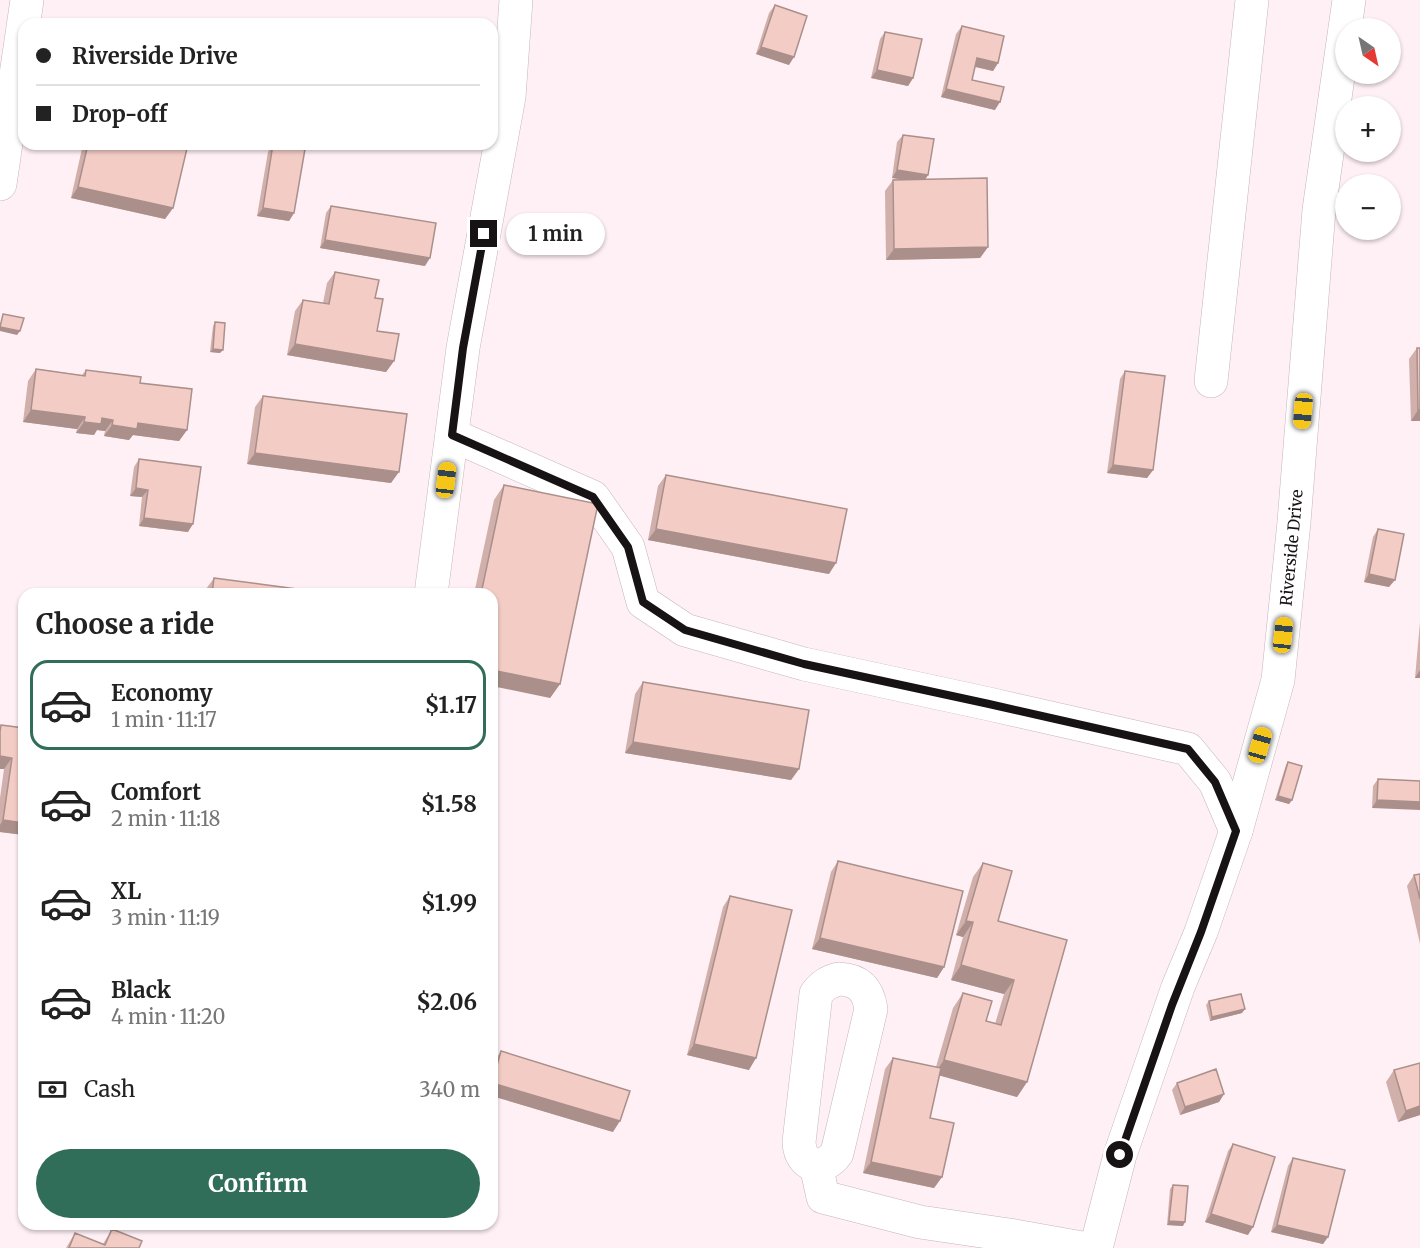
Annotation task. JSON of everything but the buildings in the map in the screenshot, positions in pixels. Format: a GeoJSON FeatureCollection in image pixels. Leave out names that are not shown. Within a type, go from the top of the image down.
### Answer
{"type":"FeatureCollection","features":[{"type":"Feature","properties":{"kind":"street"},"geometry":{"type":"LineString","coordinates":[[24,18],[27,0]]}},
{"type":"Feature","properties":{"kind":"street"},"geometry":{"type":"LineString","coordinates":[[433,588],[463,348],[509,97],[516,0]]}},
{"type":"Feature","properties":{"kind":"street"},"geometry":{"type":"LineString","coordinates":[[1211,381],[1252,0]]}},
{"type":"Feature","properties":{"kind":"street","name":"Riverside Drive"},"geometry":{"type":"LineString","coordinates":[[1096,1248],[1120,1155],[1174,998],[1201,932],[1236,831],[1278,680],[1295,511],[1319,210],[1349,0]]}},
{"type":"Feature","properties":{"kind":"street"},"geometry":{"type":"LineString","coordinates":[[0,184],[18,61]]}},
{"type":"Feature","properties":{"kind":"street"},"geometry":{"type":"LineString","coordinates":[[452,435],[593,497],[628,547],[643,602],[685,630],[804,664],[1188,749],[1215,782],[1236,831]]}},
{"type":"Feature","properties":{"kind":"street"},"geometry":{"type":"LineString","coordinates":[[848,980],[857,983],[865,990],[870,999],[871,1009],[837,1153],[832,1160],[816,1165],[803,1157],[799,1142],[816,994],[830,981],[848,980]]}},
{"type":"Feature","properties":{"kind":"street"},"geometry":{"type":"LineString","coordinates":[[816,1165],[823,1197],[920,1222],[1082,1248]]}},
{"type":"Feature","properties":{"kind":"route"},"geometry":{"type":"LineString","coordinates":[[484,234],[463,348],[452,435],[593,497],[628,547],[643,602],[685,630],[804,664],[1188,749],[1215,782],[1236,831],[1201,932],[1178,987],[1120,1155]]}}]}
